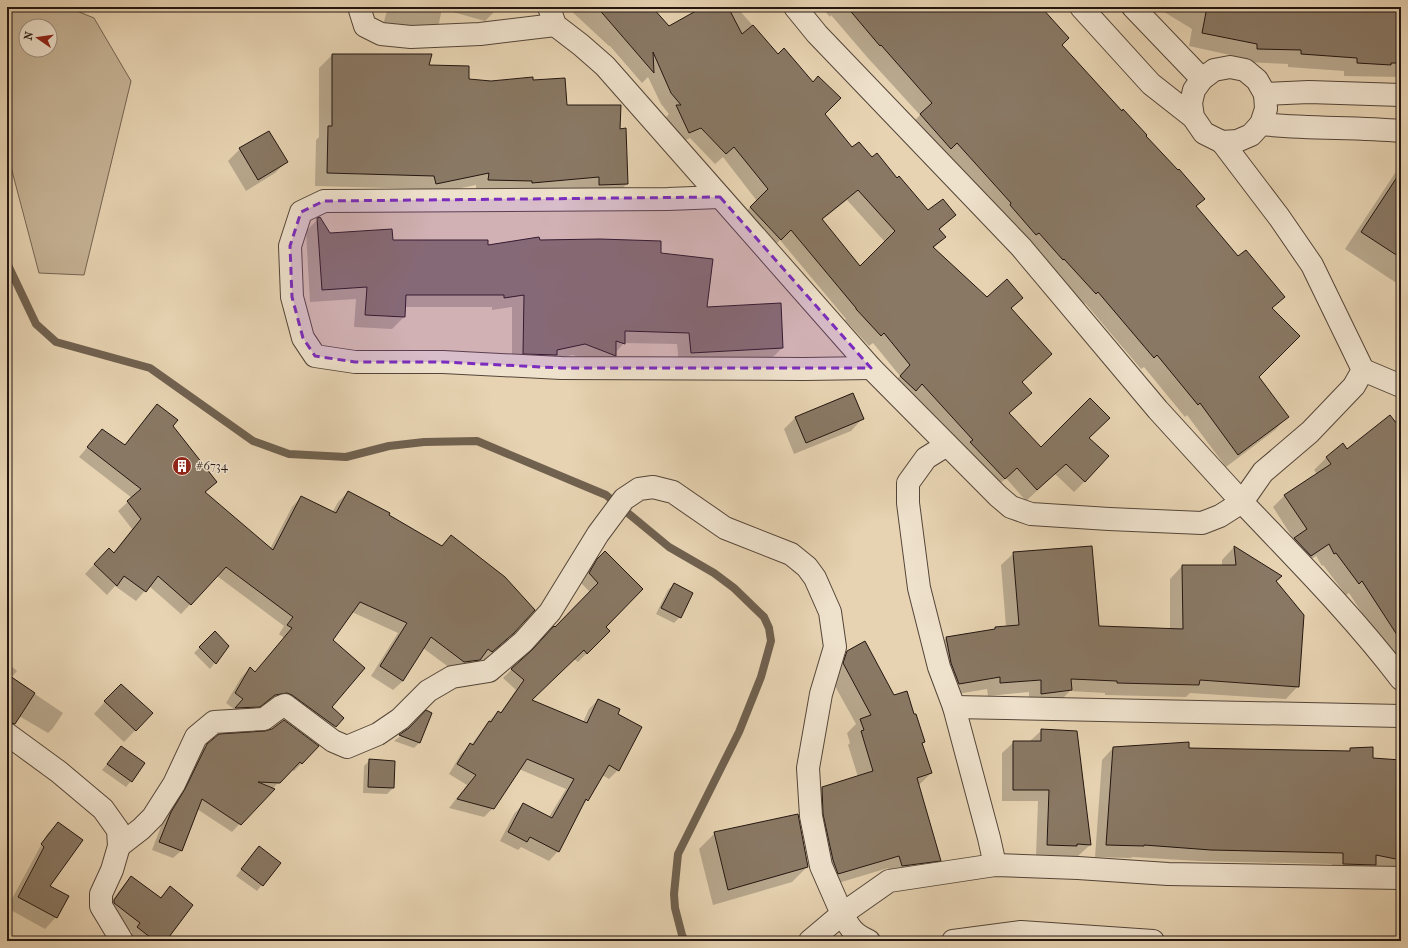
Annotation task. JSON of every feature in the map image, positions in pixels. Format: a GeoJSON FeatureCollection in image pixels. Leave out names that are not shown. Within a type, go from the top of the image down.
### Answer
{"type":"FeatureCollection","features":[{"type":"Feature","properties":{"kind":"street"},"geometry":{"type":"LineString","coordinates":[[359,7],[365,26],[381,34],[411,38],[480,34],[552,16],[604,66],[871,368],[947,446],[1011,507],[1031,514],[1109,519],[1202,523],[1220,516],[1242,502],[1263,472],[1310,432],[1354,386],[1363,370]]}},
{"type":"Feature","properties":{"kind":"street"},"geometry":{"type":"LineString","coordinates":[[795,7],[817,34],[1021,247],[1158,410],[1242,502],[1317,580],[1374,644],[1401,679]]}},
{"type":"Feature","properties":{"kind":"street"},"geometry":{"type":"LineString","coordinates":[[1081,7],[1151,84],[1193,117],[1204,133],[1222,142],[1279,217],[1312,265],[1363,370],[1401,386]]}},
{"type":"Feature","properties":{"kind":"street"},"geometry":{"type":"LineString","coordinates":[[1133,7],[1202,79]]}},
{"type":"Feature","properties":{"kind":"street"},"geometry":{"type":"LineString","coordinates":[[1193,117],[1191,103],[1194,90],[1202,79],[1214,70],[1230,67],[1245,70],[1257,80],[1265,94],[1266,109],[1261,124],[1251,135],[1237,141],[1222,142]]}},
{"type":"Feature","properties":{"kind":"street"},"geometry":{"type":"LineString","coordinates":[[1265,94],[1309,92],[1401,95]]}},
{"type":"Feature","properties":{"kind":"street"},"geometry":{"type":"LineString","coordinates":[[1261,124],[1290,127],[1401,131]]}},
{"type":"Feature","properties":{"kind":"street"},"geometry":{"type":"LineString","coordinates":[[720,197],[668,199],[324,201],[302,212],[290,246],[292,297],[303,338],[315,356],[355,362],[443,362],[561,368],[871,368]]}},
{"type":"Feature","properties":{"kind":"street"},"geometry":{"type":"LineString","coordinates":[[947,446],[926,458],[908,483],[908,502],[919,588],[939,667],[954,707],[995,864]]}},
{"type":"Feature","properties":{"kind":"street"},"geometry":{"type":"LineString","coordinates":[[119,846],[141,829],[153,817],[174,784],[196,737],[214,722],[264,719],[280,706],[285,705],[333,742],[347,747],[378,734],[400,719],[428,691],[452,677],[489,671],[523,642],[550,612],[598,534],[624,500],[639,489],[653,487],[673,492],[725,528],[791,554],[807,567],[815,578],[830,612],[835,647],[821,694],[808,768],[811,816],[821,866],[842,914],[850,929],[858,936],[869,941]]}},
{"type":"Feature","properties":{"kind":"street"},"geometry":{"type":"LineString","coordinates":[[954,707],[1401,716]]}},
{"type":"Feature","properties":{"kind":"street"},"geometry":{"type":"LineString","coordinates":[[7,734],[59,772],[103,809],[118,830],[119,846],[112,870],[101,894],[101,906],[122,941]]}},
{"type":"Feature","properties":{"kind":"street"},"geometry":{"type":"LineString","coordinates":[[810,941],[842,914],[889,881],[995,864],[1168,874],[1401,878]]}},
{"type":"Feature","properties":{"kind":"street"},"geometry":{"type":"LineString","coordinates":[[953,941],[1021,932],[1153,941]]}},
{"type":"Feature","properties":{"kind":"highlighted area"},"geometry":{"type":"Polygon","coordinates":[[[720,197],[871,368],[561,368],[443,362],[355,362],[315,356],[303,338],[292,297],[290,246],[301,212],[324,201],[720,197]]]}},
{"type":"Feature","properties":{"kind":"shaded area"},"geometry":{"type":"Polygon","coordinates":[[[19,7],[67,7],[94,18],[131,81],[84,275],[39,273],[7,152],[7,12],[19,7]]]}},
{"type":"Feature","properties":{"kind":"building"},"geometry":{"type":"Polygon","coordinates":[[[597,7],[652,7],[669,26],[703,7],[728,7],[742,34],[753,25],[778,54],[784,48],[813,82],[818,76],[841,98],[825,114],[852,147],[859,142],[872,157],[877,153],[897,178],[899,176],[928,210],[943,199],[956,215],[939,229],[946,237],[933,247],[987,297],[1007,279],[1023,298],[1011,308],[1052,354],[1022,382],[1032,393],[1009,413],[1041,447],[1090,398],[1110,418],[1089,438],[1109,456],[1085,482],[1066,464],[1037,490],[1017,468],[1005,479],[970,442],[973,440],[922,384],[916,391],[900,376],[910,365],[884,333],[881,336],[856,309],[791,230],[781,240],[750,207],[768,189],[734,147],[726,154],[701,128],[689,133],[676,105],[681,105],[671,93],[653,52],[654,73],[597,7]],[[858,190],[822,219],[860,266],[895,231],[858,190]]]}},
{"type":"Feature","properties":{"kind":"building"},"geometry":{"type":"Polygon","coordinates":[[[847,7],[1041,7],[1069,38],[1062,45],[1122,111],[1123,109],[1147,135],[1146,136],[1178,170],[1179,169],[1205,199],[1196,206],[1238,256],[1246,250],[1285,297],[1272,308],[1300,336],[1259,377],[1289,417],[1238,455],[1200,403],[1198,405],[1157,355],[1154,358],[1098,292],[1096,294],[1039,233],[1036,235],[1010,205],[1011,203],[957,143],[951,149],[920,114],[932,103],[847,7]]]}},
{"type":"Feature","properties":{"kind":"building"},"geometry":{"type":"Polygon","coordinates":[[[1207,7],[1401,7],[1401,63],[1391,63],[1391,65],[1357,63],[1357,58],[1301,54],[1301,50],[1257,49],[1257,44],[1202,33],[1207,7]]]}},
{"type":"Feature","properties":{"kind":"building"},"geometry":{"type":"Polygon","coordinates":[[[332,54],[432,54],[429,65],[469,66],[469,79],[491,81],[533,77],[533,80],[565,78],[567,105],[621,105],[620,129],[626,128],[628,184],[599,185],[599,177],[532,183],[532,181],[488,180],[489,173],[436,184],[434,176],[327,173],[328,126],[332,126],[332,54]]]}},
{"type":"Feature","properties":{"kind":"building"},"geometry":{"type":"Polygon","coordinates":[[[269,131],[288,162],[258,180],[239,148],[269,131]]]}},
{"type":"Feature","properties":{"kind":"building"},"geometry":{"type":"Polygon","coordinates":[[[1401,171],[1401,258],[1361,232],[1401,171]]]}},
{"type":"Feature","properties":{"kind":"building"},"geometry":{"type":"Polygon","coordinates":[[[320,217],[330,233],[392,229],[393,240],[488,240],[488,245],[539,237],[540,240],[600,239],[661,241],[661,253],[713,259],[707,307],[781,303],[783,348],[691,353],[689,333],[625,331],[625,344],[616,341],[616,356],[585,344],[557,350],[557,355],[523,354],[524,295],[504,298],[504,295],[406,295],[405,317],[365,315],[367,287],[322,290],[317,218],[320,217]]]}},
{"type":"Feature","properties":{"kind":"building"},"geometry":{"type":"Polygon","coordinates":[[[853,393],[864,419],[806,443],[795,417],[853,393]]]}},
{"type":"Feature","properties":{"kind":"building"},"geometry":{"type":"Polygon","coordinates":[[[157,404],[178,420],[173,426],[217,482],[205,492],[273,550],[301,496],[336,513],[348,491],[390,513],[389,515],[442,546],[451,535],[505,577],[535,610],[514,633],[492,652],[488,649],[480,660],[464,662],[431,637],[403,681],[380,666],[407,623],[360,602],[333,640],[365,668],[332,707],[344,718],[336,727],[292,695],[287,693],[275,695],[260,707],[235,708],[243,699],[235,693],[250,667],[255,672],[292,628],[287,625],[293,617],[226,567],[191,605],[158,576],[146,592],[124,576],[117,586],[94,564],[109,548],[114,553],[141,519],[127,501],[141,489],[87,447],[102,429],[125,445],[157,404]]]}},
{"type":"Feature","properties":{"kind":"building"},"geometry":{"type":"Polygon","coordinates":[[[1390,415],[1401,429],[1401,641],[1362,581],[1359,584],[1336,553],[1334,554],[1329,544],[1311,556],[1294,538],[1307,529],[1284,495],[1331,464],[1326,457],[1343,443],[1347,449],[1390,415]]]}},
{"type":"Feature","properties":{"kind":"building"},"geometry":{"type":"Polygon","coordinates":[[[1092,546],[1099,626],[1183,629],[1182,565],[1236,565],[1234,546],[1282,576],[1276,581],[1304,615],[1299,687],[1200,680],[1199,685],[1117,683],[1117,681],[1071,679],[1072,690],[1041,694],[1041,680],[1000,683],[1000,677],[959,684],[951,663],[946,637],[995,629],[995,627],[1019,625],[1013,552],[1092,546]]]}},
{"type":"Feature","properties":{"kind":"building"},"geometry":{"type":"Polygon","coordinates":[[[605,551],[643,589],[606,627],[610,631],[587,654],[584,650],[532,700],[587,723],[598,699],[620,709],[618,714],[642,727],[619,771],[609,765],[588,801],[586,799],[559,852],[530,837],[527,842],[508,832],[523,803],[552,818],[574,779],[527,759],[494,809],[457,799],[476,775],[457,764],[470,743],[473,745],[489,721],[491,722],[498,711],[501,713],[524,680],[511,669],[532,650],[598,583],[589,573],[597,559],[605,551]]]}},
{"type":"Feature","properties":{"kind":"building"},"geometry":{"type":"Polygon","coordinates":[[[674,583],[693,593],[681,618],[661,608],[674,583]]]}},
{"type":"Feature","properties":{"kind":"building"},"geometry":{"type":"Polygon","coordinates":[[[215,631],[229,646],[216,664],[199,647],[215,631]]]}},
{"type":"Feature","properties":{"kind":"building"},"geometry":{"type":"Polygon","coordinates":[[[865,641],[894,695],[907,691],[914,714],[916,714],[925,742],[922,743],[932,773],[917,778],[941,861],[902,866],[899,856],[838,874],[833,860],[823,814],[822,787],[873,771],[861,731],[864,730],[860,719],[871,715],[843,663],[847,651],[865,641]]]}},
{"type":"Feature","properties":{"kind":"building"},"geometry":{"type":"Polygon","coordinates":[[[7,674],[35,693],[15,724],[7,722],[7,674]]]}},
{"type":"Feature","properties":{"kind":"building"},"geometry":{"type":"Polygon","coordinates":[[[121,684],[153,713],[136,731],[104,701],[121,684]]]}},
{"type":"Feature","properties":{"kind":"building"},"geometry":{"type":"Polygon","coordinates":[[[426,710],[432,713],[420,743],[399,735],[409,728],[426,710]]]}},
{"type":"Feature","properties":{"kind":"building"},"geometry":{"type":"Polygon","coordinates":[[[284,720],[319,746],[302,764],[300,762],[280,783],[258,782],[275,789],[241,825],[202,799],[182,851],[159,842],[171,812],[185,789],[207,744],[219,734],[265,731],[272,729],[284,720]]]}},
{"type":"Feature","properties":{"kind":"building"},"geometry":{"type":"Polygon","coordinates":[[[1041,729],[1077,731],[1091,845],[1047,845],[1049,790],[1013,790],[1013,741],[1041,741],[1041,729]]]}},
{"type":"Feature","properties":{"kind":"building"},"geometry":{"type":"Polygon","coordinates":[[[1189,742],[1189,748],[1350,751],[1350,748],[1373,747],[1373,758],[1401,760],[1401,860],[1376,855],[1376,865],[1343,864],[1343,853],[1211,850],[1144,845],[1106,845],[1113,747],[1189,742]]]}},
{"type":"Feature","properties":{"kind":"building"},"geometry":{"type":"Polygon","coordinates":[[[121,746],[145,763],[132,782],[107,764],[121,746]]]}},
{"type":"Feature","properties":{"kind":"building"},"geometry":{"type":"Polygon","coordinates":[[[369,759],[395,761],[394,788],[368,787],[369,759]]]}},
{"type":"Feature","properties":{"kind":"building"},"geometry":{"type":"Polygon","coordinates":[[[798,814],[808,867],[728,890],[714,832],[798,814]]]}},
{"type":"Feature","properties":{"kind":"building"},"geometry":{"type":"Polygon","coordinates":[[[58,822],[83,840],[50,886],[69,896],[57,918],[18,897],[44,847],[41,844],[58,822]]]}},
{"type":"Feature","properties":{"kind":"building"},"geometry":{"type":"Polygon","coordinates":[[[259,846],[281,863],[263,886],[241,869],[259,846]]]}},
{"type":"Feature","properties":{"kind":"building"},"geometry":{"type":"Polygon","coordinates":[[[131,876],[161,898],[170,886],[193,905],[166,941],[155,941],[137,927],[140,923],[114,903],[114,900],[131,876]]]}},
{"type":"Feature","properties":{"kind":"waterway"},"geometry":{"type":"LineString","coordinates":[[7,263],[36,324],[56,342],[150,368],[253,441],[289,454],[346,457],[389,446],[424,442],[477,441],[606,495],[669,547],[714,573],[734,588],[764,617],[769,628],[771,641],[761,677],[739,732],[678,854],[674,894],[675,908],[685,941]]}},
{"type":"Feature","properties":{"kind":"place","name":"#6734"},"geometry":{"type":"Point","coordinates":[182,466]}}]}
